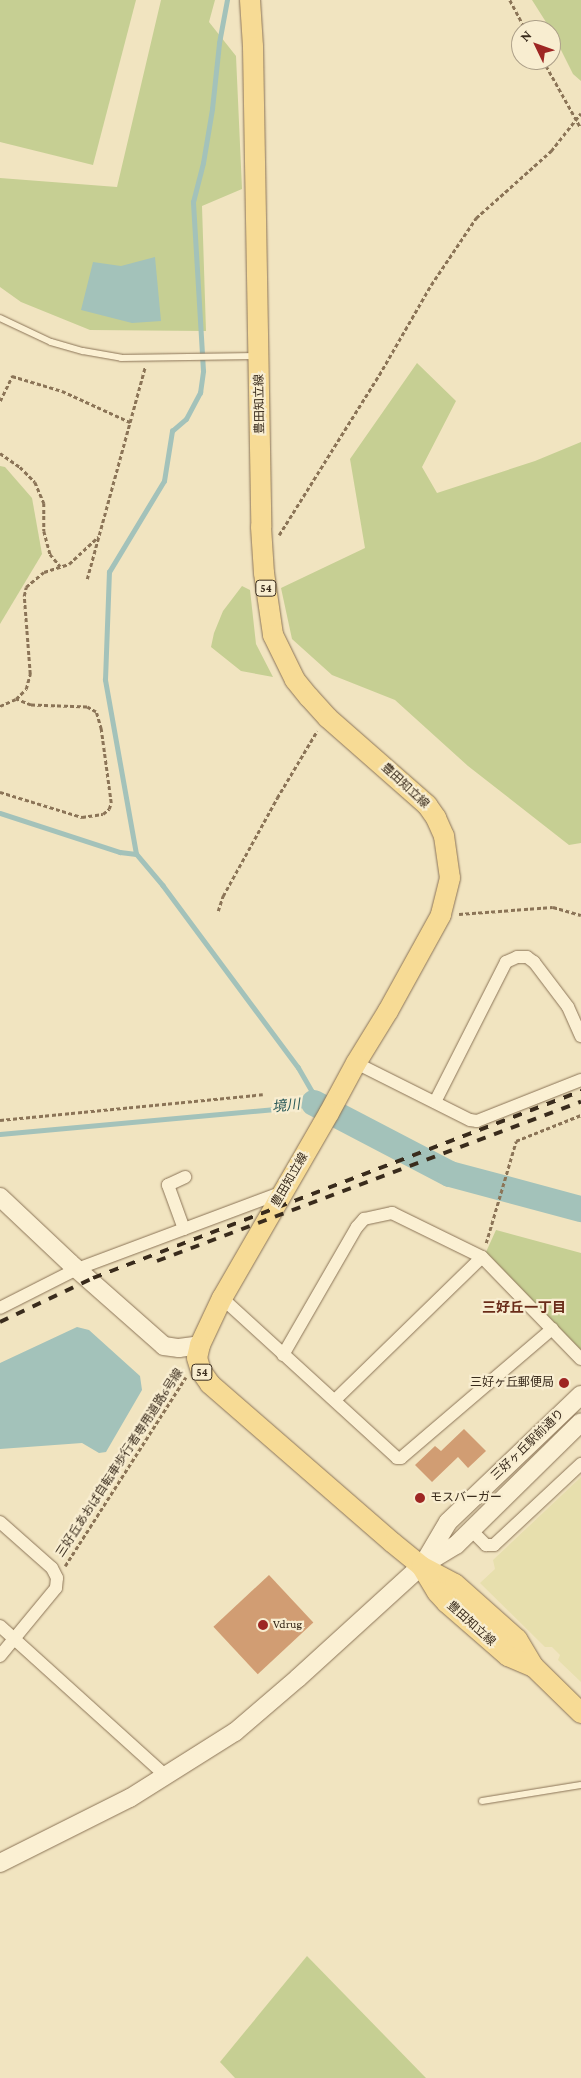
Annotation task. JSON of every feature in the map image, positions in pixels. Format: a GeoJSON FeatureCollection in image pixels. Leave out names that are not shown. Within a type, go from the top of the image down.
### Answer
{"type":"FeatureCollection","features":[{"type":"Feature","properties":{"kind":"main road","name":"豊田知立線"},"geometry":{"type":"LineString","coordinates":[[250,0],[253,47],[261,527],[269,614],[280,653],[295,680],[328,718],[405,784],[427,805],[436,818],[444,836],[450,878],[441,914],[388,1012],[356,1063],[222,1298],[199,1351],[210,1384],[421,1566],[437,1592],[448,1603],[508,1656],[534,1667],[581,1712]]}},
{"type":"Feature","properties":{"kind":"street"},"geometry":{"type":"LineString","coordinates":[[435,1102],[506,962],[522,957],[527,957],[534,962],[568,1007],[581,1036]]}},
{"type":"Feature","properties":{"kind":"street"},"geometry":{"type":"LineString","coordinates":[[356,1063],[477,1121],[581,1080]]}},
{"type":"Feature","properties":{"kind":"street"},"geometry":{"type":"LineString","coordinates":[[184,1229],[168,1185],[185,1177]]}},
{"type":"Feature","properties":{"kind":"street"},"geometry":{"type":"LineString","coordinates":[[0,1308],[77,1269],[283,1192]]}},
{"type":"Feature","properties":{"kind":"street"},"geometry":{"type":"LineString","coordinates":[[0,1197],[77,1269],[164,1346],[199,1351]]}},
{"type":"Feature","properties":{"kind":"street"},"geometry":{"type":"LineString","coordinates":[[283,1355],[357,1227],[364,1220],[392,1214],[482,1257],[581,1359]]}},
{"type":"Feature","properties":{"kind":"street"},"geometry":{"type":"LineString","coordinates":[[335,1400],[482,1257]]}},
{"type":"Feature","properties":{"kind":"street"},"geometry":{"type":"LineString","coordinates":[[222,1298],[397,1458],[401,1458],[552,1329]]}},
{"type":"Feature","properties":{"kind":"street","name":"三好ヶ丘駅前通り"},"geometry":{"type":"LineString","coordinates":[[421,1566],[448,1522],[581,1395]]}},
{"type":"Feature","properties":{"kind":"street"},"geometry":{"type":"LineString","coordinates":[[0,1863],[130,1798],[235,1732],[298,1678],[421,1566],[456,1545],[470,1529],[581,1422]]}},
{"type":"Feature","properties":{"kind":"street"},"geometry":{"type":"LineString","coordinates":[[470,1529],[486,1545],[494,1545],[581,1464]]}},
{"type":"Feature","properties":{"kind":"street"},"geometry":{"type":"LineString","coordinates":[[0,1522],[52,1568],[57,1578],[56,1588],[0,1656]]}},
{"type":"Feature","properties":{"kind":"street"},"geometry":{"type":"LineString","coordinates":[[0,1626],[166,1776]]}},
{"type":"Feature","properties":{"kind":"lane"},"geometry":{"type":"LineString","coordinates":[[0,318],[34,336],[83,352],[121,358],[258,356]]}},
{"type":"Feature","properties":{"kind":"lane"},"geometry":{"type":"LineString","coordinates":[[482,1801],[581,1785]]}},
{"type":"Feature","properties":{"kind":"path"},"geometry":{"type":"LineString","coordinates":[[510,0],[521,20]]}},
{"type":"Feature","properties":{"kind":"path"},"geometry":{"type":"LineString","coordinates":[[548,70],[581,128]]}},
{"type":"Feature","properties":{"kind":"path"},"geometry":{"type":"LineString","coordinates":[[278,537],[379,375],[430,285],[476,218],[551,151],[581,113]]}},
{"type":"Feature","properties":{"kind":"path"},"geometry":{"type":"LineString","coordinates":[[87,579],[148,358]]}},
{"type":"Feature","properties":{"kind":"path"},"geometry":{"type":"LineString","coordinates":[[0,401],[12,376],[62,391],[130,422]]}},
{"type":"Feature","properties":{"kind":"path"},"geometry":{"type":"LineString","coordinates":[[0,453],[20,467],[35,482],[44,503],[44,532],[50,554],[60,566]]}},
{"type":"Feature","properties":{"kind":"path"},"geometry":{"type":"LineString","coordinates":[[0,706],[16,699],[26,689],[30,674],[24,596],[26,587],[44,572],[68,564],[78,557],[99,536]]}},
{"type":"Feature","properties":{"kind":"path"},"geometry":{"type":"LineString","coordinates":[[0,792],[82,817],[103,814],[109,810],[111,803],[101,728],[96,712],[87,707],[31,704],[16,699]]}},
{"type":"Feature","properties":{"kind":"path"},"geometry":{"type":"LineString","coordinates":[[218,911],[223,896],[298,760],[328,718]]}},
{"type":"Feature","properties":{"kind":"path"},"geometry":{"type":"LineString","coordinates":[[441,914],[553,907],[581,915]]}},
{"type":"Feature","properties":{"kind":"path"},"geometry":{"type":"LineString","coordinates":[[0,1120],[263,1094]]}},
{"type":"Feature","properties":{"kind":"path"},"geometry":{"type":"LineString","coordinates":[[489,1228],[516,1141],[581,1115]]}},
{"type":"Feature","properties":{"kind":"path","name":"三好丘あおば自転車歩行者専用道路6号線"},"geometry":{"type":"LineString","coordinates":[[57,1578],[199,1351]]}},
{"type":"Feature","properties":{"kind":"shaded area"},"geometry":{"type":"Polygon","coordinates":[[[581,1477],[581,1682],[558,1660],[560,1655],[552,1647],[545,1647],[480,1583],[495,1569],[493,1560],[581,1477]]]}},
{"type":"Feature","properties":{"kind":"green space"},"geometry":{"type":"Polygon","coordinates":[[[0,0],[136,0],[93,165],[0,142],[0,0]]]}},
{"type":"Feature","properties":{"kind":"green space"},"geometry":{"type":"Polygon","coordinates":[[[161,0],[215,0],[209,22],[236,56],[242,189],[202,206],[206,331],[90,330],[21,302],[0,287],[0,178],[117,187],[161,0]]]}},
{"type":"Feature","properties":{"kind":"green space"},"geometry":{"type":"Polygon","coordinates":[[[532,0],[581,0],[581,81],[573,74],[561,50],[561,20],[545,20],[532,0]]]}},
{"type":"Feature","properties":{"kind":"green space"},"geometry":{"type":"Polygon","coordinates":[[[417,363],[456,401],[422,467],[437,493],[535,461],[581,442],[581,843],[569,845],[468,766],[395,700],[332,675],[292,639],[281,588],[365,548],[350,459],[417,363]]]}},
{"type":"Feature","properties":{"kind":"green space"},"geometry":{"type":"Polygon","coordinates":[[[0,466],[5,467],[32,498],[42,554],[0,624],[0,466]]]}},
{"type":"Feature","properties":{"kind":"green space"},"geometry":{"type":"Polygon","coordinates":[[[242,586],[250,590],[256,644],[273,677],[241,671],[211,647],[214,633],[223,611],[242,586]]]}},
{"type":"Feature","properties":{"kind":"green space"},"geometry":{"type":"Polygon","coordinates":[[[496,1230],[581,1253],[581,1350],[486,1252],[496,1230]]]}},
{"type":"Feature","properties":{"kind":"green space"},"geometry":{"type":"Polygon","coordinates":[[[307,1956],[426,2078],[235,2078],[220,2062],[307,1956]]]}},
{"type":"Feature","properties":{"kind":"water"},"geometry":{"type":"Polygon","coordinates":[[[155,257],[161,321],[132,323],[81,310],[93,262],[121,266],[155,257]]]}},
{"type":"Feature","properties":{"kind":"water"},"geometry":{"type":"Polygon","coordinates":[[[77,1327],[89,1330],[140,1376],[142,1390],[106,1452],[99,1453],[82,1443],[0,1449],[0,1363],[77,1327]]]}},
{"type":"Feature","properties":{"kind":"building"},"geometry":{"type":"Polygon","coordinates":[[[464,1429],[486,1451],[468,1468],[458,1457],[432,1482],[415,1465],[435,1446],[441,1451],[464,1429]]]}},
{"type":"Feature","properties":{"kind":"building","name":"Vdrug"},"geometry":{"type":"Polygon","coordinates":[[[269,1575],[313,1623],[258,1674],[213,1627],[269,1575]]]}},
{"type":"Feature","properties":{"kind":"waterway"},"geometry":{"type":"LineString","coordinates":[[0,1134],[286,1108],[314,1103],[312,1092],[298,1068],[163,886],[136,854],[105,680],[109,572],[164,481],[172,431],[186,419],[200,393],[203,371],[193,202],[203,163],[212,109],[219,43],[227,0]]}},
{"type":"Feature","properties":{"kind":"waterway"},"geometry":{"type":"LineString","coordinates":[[0,813],[120,852],[136,854]]}},
{"type":"Feature","properties":{"kind":"waterway","name":"境川"},"geometry":{"type":"LineString","coordinates":[[314,1103],[450,1174],[581,1209]]}},
{"type":"Feature","properties":{"kind":"railway"},"geometry":{"type":"LineString","coordinates":[[0,1322],[93,1278],[581,1091]]}},
{"type":"Feature","properties":{"kind":"railway"},"geometry":{"type":"LineString","coordinates":[[157,1261],[581,1102]]}},
{"type":"Feature","properties":{"kind":"place","name":"三好ヶ丘郵便局"},"geometry":{"type":"Point","coordinates":[564,1383]}},
{"type":"Feature","properties":{"kind":"place","name":"モスバーガー"},"geometry":{"type":"Point","coordinates":[420,1498]}},
{"type":"Feature","properties":{"kind":"place","name":"Vdrug"},"geometry":{"type":"Point","coordinates":[263,1625]}},
{"type":"Feature","properties":{"kind":"district","name":"三好丘一丁目"},"geometry":{"type":"Point","coordinates":[524,1307]}}]}
